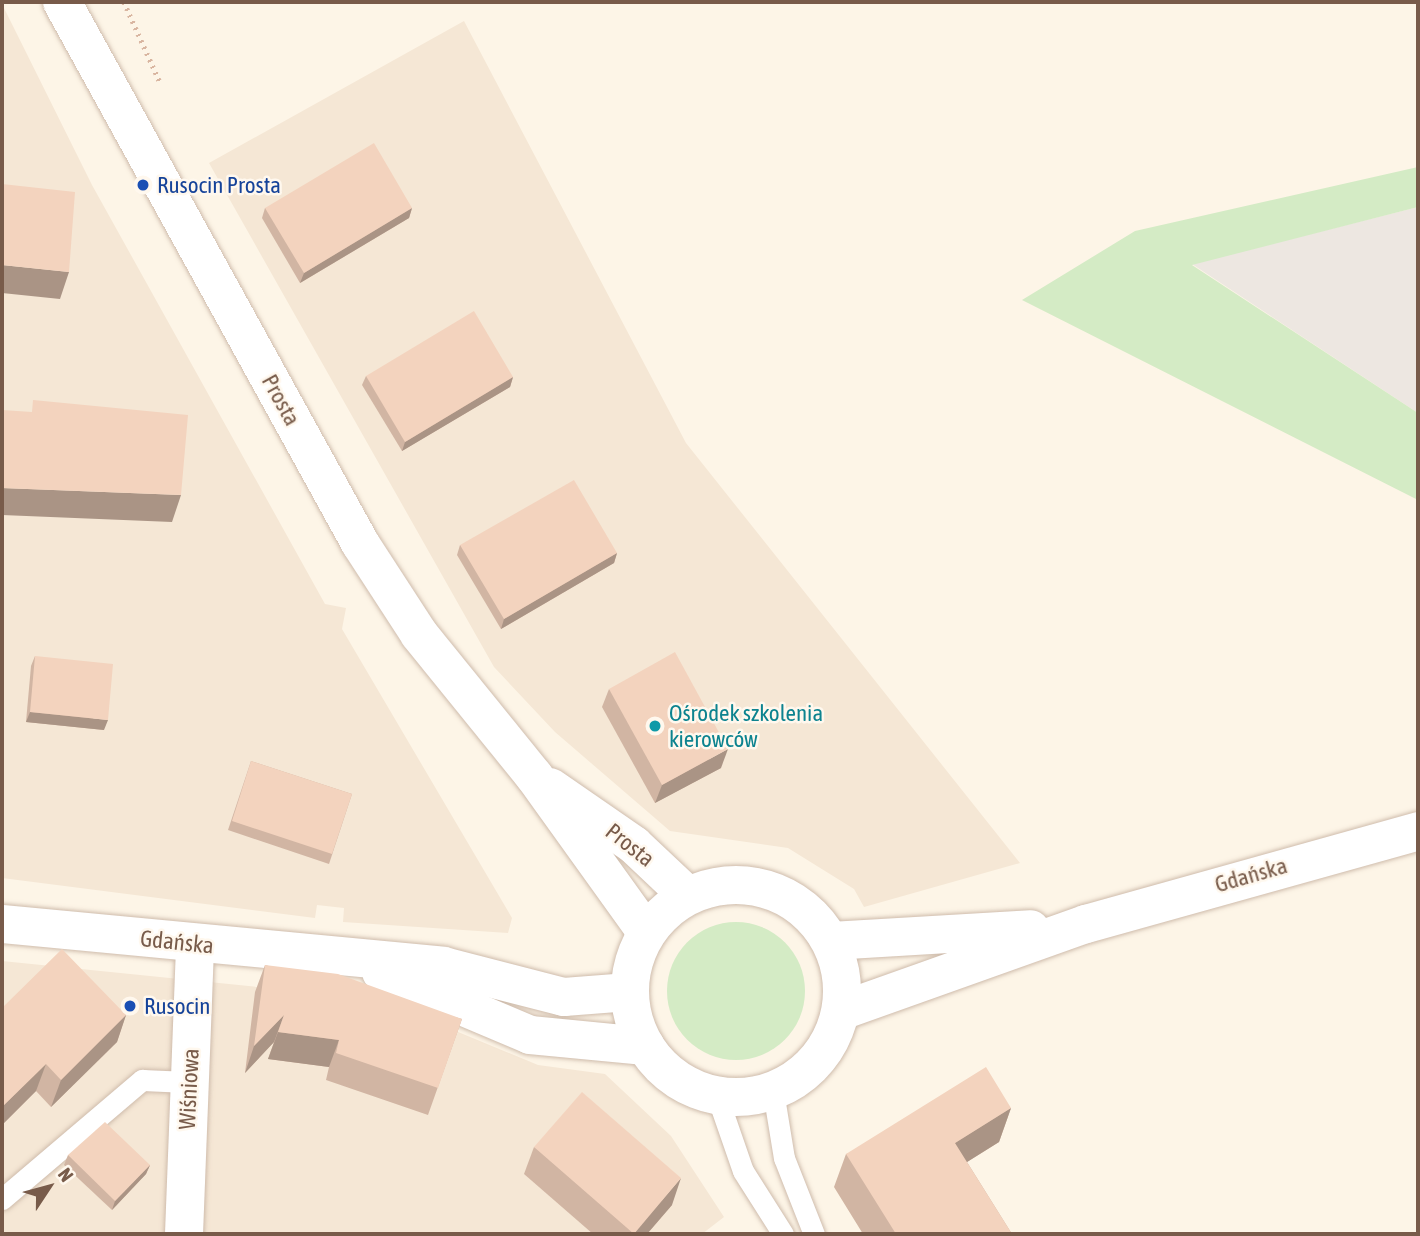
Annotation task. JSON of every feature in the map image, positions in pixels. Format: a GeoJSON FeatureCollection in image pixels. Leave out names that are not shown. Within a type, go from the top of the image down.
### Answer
{"type":"FeatureCollection","features":[{"type":"Feature","properties":{"kind":"street","name":"Prosta"},"geometry":{"type":"LineString","coordinates":[[62,2],[360,543],[419,635],[534,776],[646,932]]}},
{"type":"Feature","properties":{"kind":"street","name":"Prosta"},"geometry":{"type":"LineString","coordinates":[[534,776],[634,845],[687,895]]}},
{"type":"Feature","properties":{"kind":"street","name":"Gdańska"},"geometry":{"type":"LineString","coordinates":[[841,1011],[1086,924],[1418,831]]}},
{"type":"Feature","properties":{"kind":"street"},"geometry":{"type":"LineString","coordinates":[[727,884],[768,889],[805,909],[831,941],[842,976],[841,1011],[817,1060],[773,1091],[717,1096],[664,1070],[645,1046],[629,992],[646,932],[687,895],[727,884]]}},
{"type":"Feature","properties":{"kind":"street","name":"Gdańska"},"geometry":{"type":"LineString","coordinates":[[2,924],[353,960],[443,966],[564,997],[629,992]]}},
{"type":"Feature","properties":{"kind":"street","name":"Gdańska"},"geometry":{"type":"LineString","coordinates":[[831,941],[1086,924]]}},
{"type":"Feature","properties":{"kind":"street","name":"Wiśniowa"},"geometry":{"type":"LineString","coordinates":[[184,1234],[195,944]]}},
{"type":"Feature","properties":{"kind":"street","name":"Gdańska"},"geometry":{"type":"LineString","coordinates":[[353,960],[530,1035],[645,1046]]}},
{"type":"Feature","properties":{"kind":"lane"},"geometry":{"type":"LineString","coordinates":[[2,1199],[142,1080],[188,1082]]}},
{"type":"Feature","properties":{"kind":"lane"},"geometry":{"type":"LineString","coordinates":[[773,1091],[784,1158],[814,1234]]}},
{"type":"Feature","properties":{"kind":"lane"},"geometry":{"type":"LineString","coordinates":[[717,1096],[743,1171],[783,1234]]}},
{"type":"Feature","properties":{"kind":"shaded area"},"geometry":{"type":"Polygon","coordinates":[[[2,4],[92,185],[325,604],[346,608],[342,629],[512,918],[508,933],[343,922],[344,908],[317,905],[315,918],[2,878],[2,4]]]}},
{"type":"Feature","properties":{"kind":"shaded area"},"geometry":{"type":"Polygon","coordinates":[[[464,21],[686,443],[1020,863],[864,907],[854,889],[788,848],[670,831],[555,732],[494,667],[209,163],[464,21]]]}},
{"type":"Feature","properties":{"kind":"shaded area"},"geometry":{"type":"Polygon","coordinates":[[[1418,207],[1418,413],[1192,264],[1418,207]]]}},
{"type":"Feature","properties":{"kind":"shaded area"},"geometry":{"type":"Polygon","coordinates":[[[2,961],[297,991],[434,1022],[538,1065],[605,1074],[671,1136],[724,1217],[702,1234],[2,1234],[2,961]]]}},
{"type":"Feature","properties":{"kind":"green space"},"geometry":{"type":"Polygon","coordinates":[[[1418,167],[1418,207],[1192,265],[1418,413],[1418,500],[1022,300],[1135,231],[1418,167]]]}},
{"type":"Feature","properties":{"kind":"green space"},"geometry":{"type":"Polygon","coordinates":[[[736,922],[762,927],[785,942],[800,965],[805,991],[800,1017],[785,1040],[762,1055],[736,1060],[710,1055],[687,1040],[672,1017],[667,991],[672,965],[687,942],[710,927],[736,922]]]}},
{"type":"Feature","properties":{"kind":"building"},"geometry":{"type":"Polygon","coordinates":[[[374,143],[412,208],[304,273],[265,208],[374,143]]]}},
{"type":"Feature","properties":{"kind":"building"},"geometry":{"type":"Polygon","coordinates":[[[2,184],[75,192],[69,272],[2,265],[2,184]]]}},
{"type":"Feature","properties":{"kind":"building"},"geometry":{"type":"Polygon","coordinates":[[[474,311],[513,377],[405,442],[366,376],[474,311]]]}},
{"type":"Feature","properties":{"kind":"building"},"geometry":{"type":"Polygon","coordinates":[[[33,400],[188,415],[181,495],[2,488],[2,410],[32,412],[33,400]]]}},
{"type":"Feature","properties":{"kind":"building"},"geometry":{"type":"Polygon","coordinates":[[[574,480],[617,553],[504,619],[460,545],[574,480]]]}},
{"type":"Feature","properties":{"kind":"building","name":"Ośrodek szkolenia kierowców"},"geometry":{"type":"Polygon","coordinates":[[[675,652],[728,749],[662,785],[609,689],[675,652]]]}},
{"type":"Feature","properties":{"kind":"building"},"geometry":{"type":"Polygon","coordinates":[[[35,656],[113,664],[108,720],[30,712],[35,656]]]}},
{"type":"Feature","properties":{"kind":"building"},"geometry":{"type":"Polygon","coordinates":[[[251,761],[352,794],[332,854],[232,821],[251,761]]]}},
{"type":"Feature","properties":{"kind":"building"},"geometry":{"type":"Polygon","coordinates":[[[62,949],[126,1015],[61,1080],[46,1064],[2,1107],[2,1008],[62,949]]]}},
{"type":"Feature","properties":{"kind":"building"},"geometry":{"type":"Polygon","coordinates":[[[265,965],[338,974],[462,1019],[438,1088],[336,1053],[339,1040],[278,1032],[284,1015],[254,1046],[265,965]]]}},
{"type":"Feature","properties":{"kind":"building"},"geometry":{"type":"Polygon","coordinates":[[[986,1067],[1011,1108],[955,1143],[1012,1234],[896,1234],[846,1154],[986,1067]]]}},
{"type":"Feature","properties":{"kind":"building"},"geometry":{"type":"Polygon","coordinates":[[[582,1092],[681,1178],[634,1234],[534,1147],[582,1092]]]}},
{"type":"Feature","properties":{"kind":"building"},"geometry":{"type":"Polygon","coordinates":[[[105,1122],[150,1165],[115,1201],[68,1155],[105,1122]]]}},
{"type":"Feature","properties":{"kind":"place","name":"Rusocin Prosta"},"geometry":{"type":"Point","coordinates":[143,185]}},
{"type":"Feature","properties":{"kind":"place","name":"Ośrodek szkolenia kierowców"},"geometry":{"type":"Point","coordinates":[655,726]}},
{"type":"Feature","properties":{"kind":"place","name":"Rusocin"},"geometry":{"type":"Point","coordinates":[130,1006]}}]}
